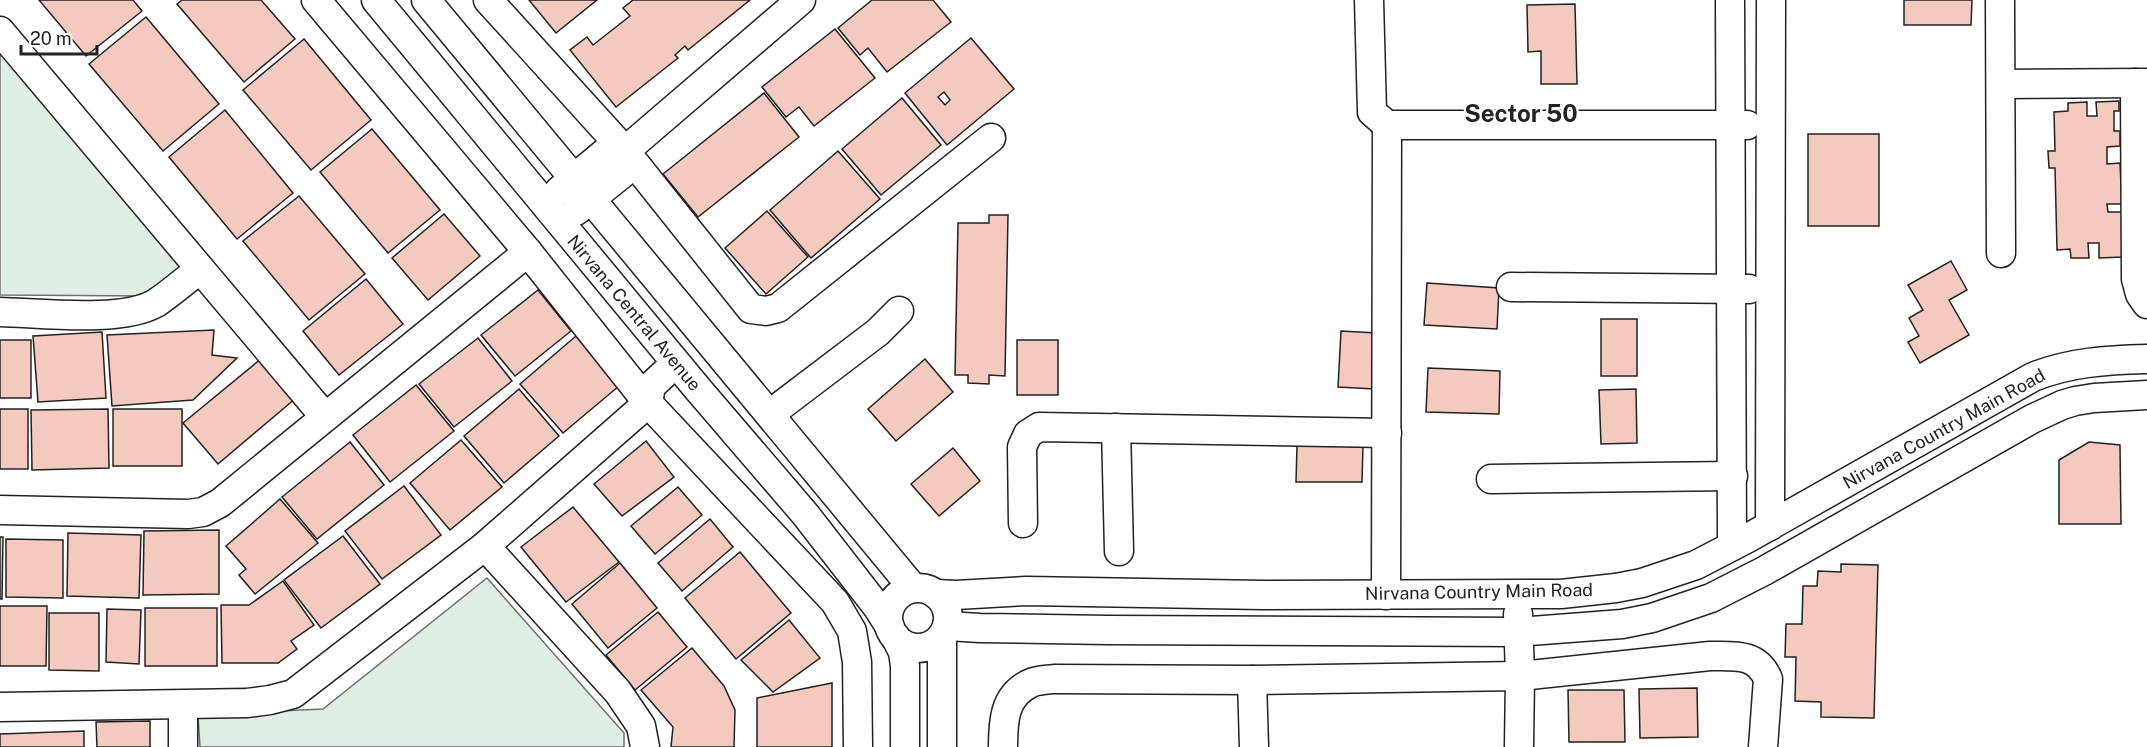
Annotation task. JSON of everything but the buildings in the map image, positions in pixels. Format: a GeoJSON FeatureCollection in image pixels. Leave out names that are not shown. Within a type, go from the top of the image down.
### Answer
{"type":"FeatureCollection","features":[{"type":"Feature","properties":{"kind":"street"},"geometry":{"type":"LineString","coordinates":[[316,0],[528,252],[648,403],[835,602],[852,631],[857,662],[858,747]]}},
{"type":"Feature","properties":{"kind":"street","name":"Nirvana Central Avenue"},"geometry":{"type":"LineString","coordinates":[[376,0],[676,363],[805,514],[878,608],[892,631]]}},
{"type":"Feature","properties":{"kind":"street"},"geometry":{"type":"LineString","coordinates":[[426,0],[770,414],[925,591],[945,605],[948,615],[945,631],[942,747]]}},
{"type":"Feature","properties":{"kind":"street"},"geometry":{"type":"LineString","coordinates":[[488,0],[625,152],[751,309],[766,311],[778,308],[991,138]]}},
{"type":"Feature","properties":{"kind":"street"},"geometry":{"type":"LineString","coordinates":[[552,213],[583,189],[607,151],[625,152],[801,0]]}},
{"type":"Feature","properties":{"kind":"street"},"geometry":{"type":"LineString","coordinates":[[1369,0],[1372,112],[1388,125],[1770,126]]}},
{"type":"Feature","properties":{"kind":"street"},"geometry":{"type":"LineString","coordinates":[[1730,0],[1732,546]]}},
{"type":"Feature","properties":{"kind":"street"},"geometry":{"type":"LineString","coordinates":[[1770,526],[1771,0]]}},
{"type":"Feature","properties":{"kind":"street"},"geometry":{"type":"LineString","coordinates":[[2000,0],[2001,253]]}},
{"type":"Feature","properties":{"kind":"street"},"geometry":{"type":"LineString","coordinates":[[0,31],[325,417]]}},
{"type":"Feature","properties":{"kind":"street"},"geometry":{"type":"LineString","coordinates":[[2001,84],[2141,83],[2136,279],[2140,294],[2147,304]]}},
{"type":"Feature","properties":{"kind":"street"},"geometry":{"type":"LineString","coordinates":[[1386,595],[1388,125]]}},
{"type":"Feature","properties":{"kind":"street"},"geometry":{"type":"LineString","coordinates":[[0,510],[203,513],[220,503],[528,252]]}},
{"type":"Feature","properties":{"kind":"street"},"geometry":{"type":"LineString","coordinates":[[0,312],[114,315],[130,312],[155,303],[200,269]]}},
{"type":"Feature","properties":{"kind":"street"},"geometry":{"type":"LineString","coordinates":[[1511,287],[1769,289]]}},
{"type":"Feature","properties":{"kind":"street"},"geometry":{"type":"LineString","coordinates":[[770,414],[878,332],[899,311]]}},
{"type":"Feature","properties":{"kind":"street","name":"Nirvana Country Main Road"},"geometry":{"type":"LineString","coordinates":[[925,591],[956,595],[1026,591],[1263,595],[1517,594],[1582,592],[1642,583],[1696,565],[1770,526],[2033,377],[2067,366],[2090,362],[2147,359]]}},
{"type":"Feature","properties":{"kind":"street"},"geometry":{"type":"LineString","coordinates":[[0,706],[183,706],[247,703],[293,694],[485,546],[648,403],[651,386],[676,363]]}},
{"type":"Feature","properties":{"kind":"street"},"geometry":{"type":"LineString","coordinates":[[648,403],[668,409],[697,388]]}},
{"type":"Feature","properties":{"kind":"street","name":"Nirvana Country Main Road"},"geometry":{"type":"LineString","coordinates":[[945,631],[981,628],[1518,632],[1622,624],[1685,608],[1711,598],[1764,571],[2032,419],[2062,405],[2094,398],[2147,395]]}},
{"type":"Feature","properties":{"kind":"street"},"geometry":{"type":"LineString","coordinates":[[1023,523],[1022,447],[1028,434],[1039,427],[1387,433]]}},
{"type":"Feature","properties":{"kind":"street"},"geometry":{"type":"LineString","coordinates":[[1116,428],[1119,551]]}},
{"type":"Feature","properties":{"kind":"street"},"geometry":{"type":"LineString","coordinates":[[1491,479],[1732,476]]}},
{"type":"Feature","properties":{"kind":"street"},"geometry":{"type":"LineString","coordinates":[[485,546],[618,692],[641,726],[645,747]]}},
{"type":"Feature","properties":{"kind":"street"},"geometry":{"type":"LineString","coordinates":[[905,747],[905,666],[903,652],[892,631],[888,616],[896,597],[925,591]]}},
{"type":"Feature","properties":{"kind":"street"},"geometry":{"type":"LineString","coordinates":[[1517,594],[1520,676],[1519,747]]}},
{"type":"Feature","properties":{"kind":"street"},"geometry":{"type":"LineString","coordinates":[[892,631],[903,643],[913,647],[924,647],[934,643],[945,631]]}},
{"type":"Feature","properties":{"kind":"street"},"geometry":{"type":"LineString","coordinates":[[1488,632],[1490,675]]}},
{"type":"Feature","properties":{"kind":"street"},"geometry":{"type":"LineString","coordinates":[[1003,747],[1003,723],[1010,698],[1032,682],[1054,679],[1252,680],[1520,676],[1710,656],[1737,656],[1756,661],[1764,669],[1768,679],[1763,747]]}},
{"type":"Feature","properties":{"kind":"street"},"geometry":{"type":"LineString","coordinates":[[1252,680],[1254,747]]}},
{"type":"Feature","properties":{"kind":"street"},"geometry":{"type":"LineString","coordinates":[[183,706],[183,747]]}},
{"type":"Feature","properties":{"kind":"green space"},"geometry":{"type":"Polygon","coordinates":[[[0,40],[185,265],[150,296],[0,295],[0,40]]]}},
{"type":"Feature","properties":{"kind":"green space"},"geometry":{"type":"Polygon","coordinates":[[[487,578],[624,733],[624,747],[200,747],[198,715],[323,709],[487,578]]]}},
{"type":"Feature","properties":{"kind":"district","name":"Sector 50"},"geometry":{"type":"Point","coordinates":[1521,114]}}]}
